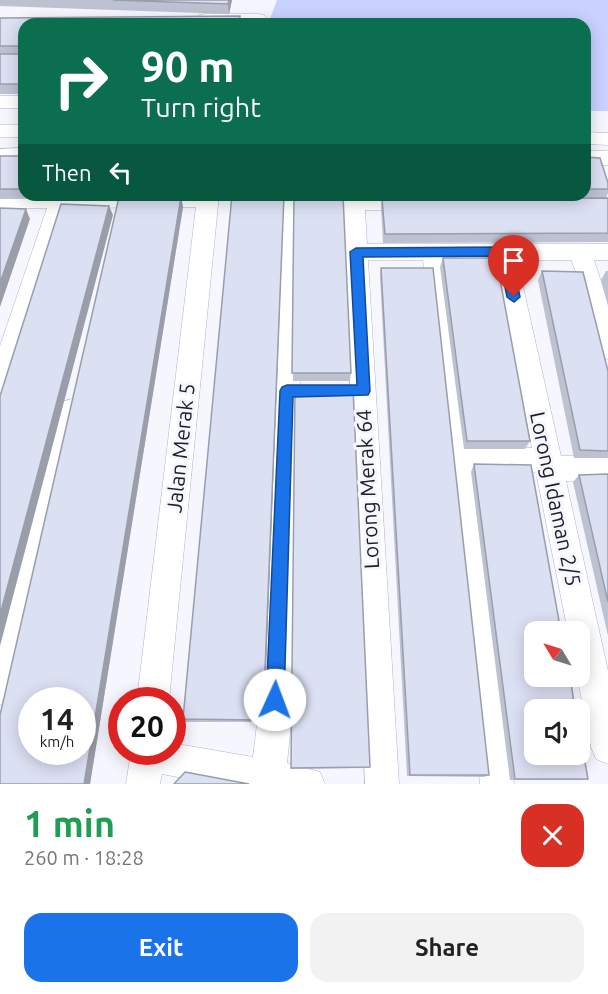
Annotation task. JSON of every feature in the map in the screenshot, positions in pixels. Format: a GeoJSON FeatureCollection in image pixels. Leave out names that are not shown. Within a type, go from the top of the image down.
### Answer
{"type":"FeatureCollection","features":[{"type":"Feature","properties":{"kind":"street"},"geometry":{"type":"LineString","coordinates":[[258,18],[265,0]]}},
{"type":"Feature","properties":{"kind":"street"},"geometry":{"type":"LineString","coordinates":[[0,102],[18,102]]}},
{"type":"Feature","properties":{"kind":"street"},"geometry":{"type":"LineString","coordinates":[[0,131],[18,131]]}},
{"type":"Feature","properties":{"kind":"street"},"geometry":{"type":"LineString","coordinates":[[591,138],[608,139]]}},
{"type":"Feature","properties":{"kind":"street"},"geometry":{"type":"LineString","coordinates":[[0,156],[18,155]]}},
{"type":"Feature","properties":{"kind":"street"},"geometry":{"type":"LineString","coordinates":[[591,158],[608,158]]}},
{"type":"Feature","properties":{"kind":"street"},"geometry":{"type":"LineString","coordinates":[[0,201],[18,201]]}},
{"type":"Feature","properties":{"kind":"street"},"geometry":{"type":"LineString","coordinates":[[0,382],[60,201]]}},
{"type":"Feature","properties":{"kind":"street"},"geometry":{"type":"LineString","coordinates":[[116,224],[120,201]]}},
{"type":"Feature","properties":{"kind":"street","name":"Jalan Merak 5"},"geometry":{"type":"LineString","coordinates":[[154,687],[208,201]]}},
{"type":"Feature","properties":{"kind":"street"},"geometry":{"type":"LineString","coordinates":[[268,777],[274,724],[298,391],[287,201]]}},
{"type":"Feature","properties":{"kind":"street","name":"Lorong Merak 64"},"geometry":{"type":"LineString","coordinates":[[354,201],[356,252],[353,391],[382,784]]}},
{"type":"Feature","properties":{"kind":"street"},"geometry":{"type":"LineString","coordinates":[[398,201],[442,203]]}},
{"type":"Feature","properties":{"kind":"street"},"geometry":{"type":"LineString","coordinates":[[434,251],[497,784]]}},
{"type":"Feature","properties":{"kind":"street","name":"Lorong Idaman 2/5"},"geometry":{"type":"LineString","coordinates":[[504,251],[608,747]]}},
{"type":"Feature","properties":{"kind":"street"},"geometry":{"type":"LineString","coordinates":[[356,252],[608,252]]}},
{"type":"Feature","properties":{"kind":"street"},"geometry":{"type":"LineString","coordinates":[[579,252],[590,279],[608,349]]}},
{"type":"Feature","properties":{"kind":"street"},"geometry":{"type":"LineString","coordinates":[[0,689],[77,386]]}},
{"type":"Feature","properties":{"kind":"street"},"geometry":{"type":"LineString","coordinates":[[458,455],[608,468]]}},
{"type":"Feature","properties":{"kind":"street"},"geometry":{"type":"LineString","coordinates":[[163,765],[308,784]]}},
{"type":"Feature","properties":{"kind":"shaded area"},"geometry":{"type":"Polygon","coordinates":[[[277,0],[608,0],[608,111],[591,111],[591,18],[270,18],[277,0]]]}},
{"type":"Feature","properties":{"kind":"building"},"geometry":{"type":"Polygon","coordinates":[[[113,0],[229,0],[228,4],[113,0]]]}},
{"type":"Feature","properties":{"kind":"building"},"geometry":{"type":"Polygon","coordinates":[[[240,16],[240,18],[18,18],[18,46],[0,46],[0,18],[240,16]]]}},
{"type":"Feature","properties":{"kind":"building"},"geometry":{"type":"Polygon","coordinates":[[[0,54],[18,54],[18,84],[0,84],[0,54]]]}},
{"type":"Feature","properties":{"kind":"building"},"geometry":{"type":"Polygon","coordinates":[[[0,156],[18,156],[18,189],[0,189],[0,156]]]}},
{"type":"Feature","properties":{"kind":"building"},"geometry":{"type":"Polygon","coordinates":[[[591,157],[600,158],[608,189],[591,189],[591,157]]]}},
{"type":"Feature","properties":{"kind":"building"},"geometry":{"type":"Polygon","coordinates":[[[591,198],[608,198],[608,233],[385,234],[382,201],[591,201],[591,198]]]}},
{"type":"Feature","properties":{"kind":"building"},"geometry":{"type":"Polygon","coordinates":[[[118,201],[180,201],[96,711],[96,687],[18,687],[18,765],[87,765],[84,784],[0,784],[0,715],[118,201]]]}},
{"type":"Feature","properties":{"kind":"building"},"geometry":{"type":"Polygon","coordinates":[[[231,201],[284,201],[263,720],[186,719],[186,687],[231,201]]]}},
{"type":"Feature","properties":{"kind":"building"},"geometry":{"type":"Polygon","coordinates":[[[294,201],[343,201],[351,373],[292,373],[294,201]]]}},
{"type":"Feature","properties":{"kind":"building"},"geometry":{"type":"Polygon","coordinates":[[[61,204],[109,206],[0,615],[0,396],[61,204]]]}},
{"type":"Feature","properties":{"kind":"building"},"geometry":{"type":"Polygon","coordinates":[[[0,208],[26,209],[0,283],[0,208]]]}},
{"type":"Feature","properties":{"kind":"building"},"geometry":{"type":"Polygon","coordinates":[[[443,258],[496,258],[530,441],[467,441],[443,258]]]}},
{"type":"Feature","properties":{"kind":"building"},"geometry":{"type":"Polygon","coordinates":[[[381,268],[433,268],[489,775],[410,775],[381,268]]]}},
{"type":"Feature","properties":{"kind":"building"},"geometry":{"type":"Polygon","coordinates":[[[542,271],[583,272],[608,371],[608,451],[580,450],[542,271]]]}},
{"type":"Feature","properties":{"kind":"building"},"geometry":{"type":"Polygon","coordinates":[[[295,387],[353,387],[370,767],[291,768],[295,387]]]}},
{"type":"Feature","properties":{"kind":"building"},"geometry":{"type":"Polygon","coordinates":[[[474,464],[531,465],[559,621],[524,621],[524,687],[572,687],[573,699],[524,699],[524,765],[585,765],[588,779],[515,779],[474,464]]]}},
{"type":"Feature","properties":{"kind":"building"},"geometry":{"type":"Polygon","coordinates":[[[608,474],[608,602],[579,475],[608,474]]]}},
{"type":"Feature","properties":{"kind":"building"},"geometry":{"type":"Polygon","coordinates":[[[185,772],[249,784],[174,784],[185,772]]]}},
{"type":"Feature","properties":{"kind":"route"},"geometry":{"type":"LineString","coordinates":[[275,700],[287,391],[364,391],[356,252],[504,251],[514,297]]}}]}
